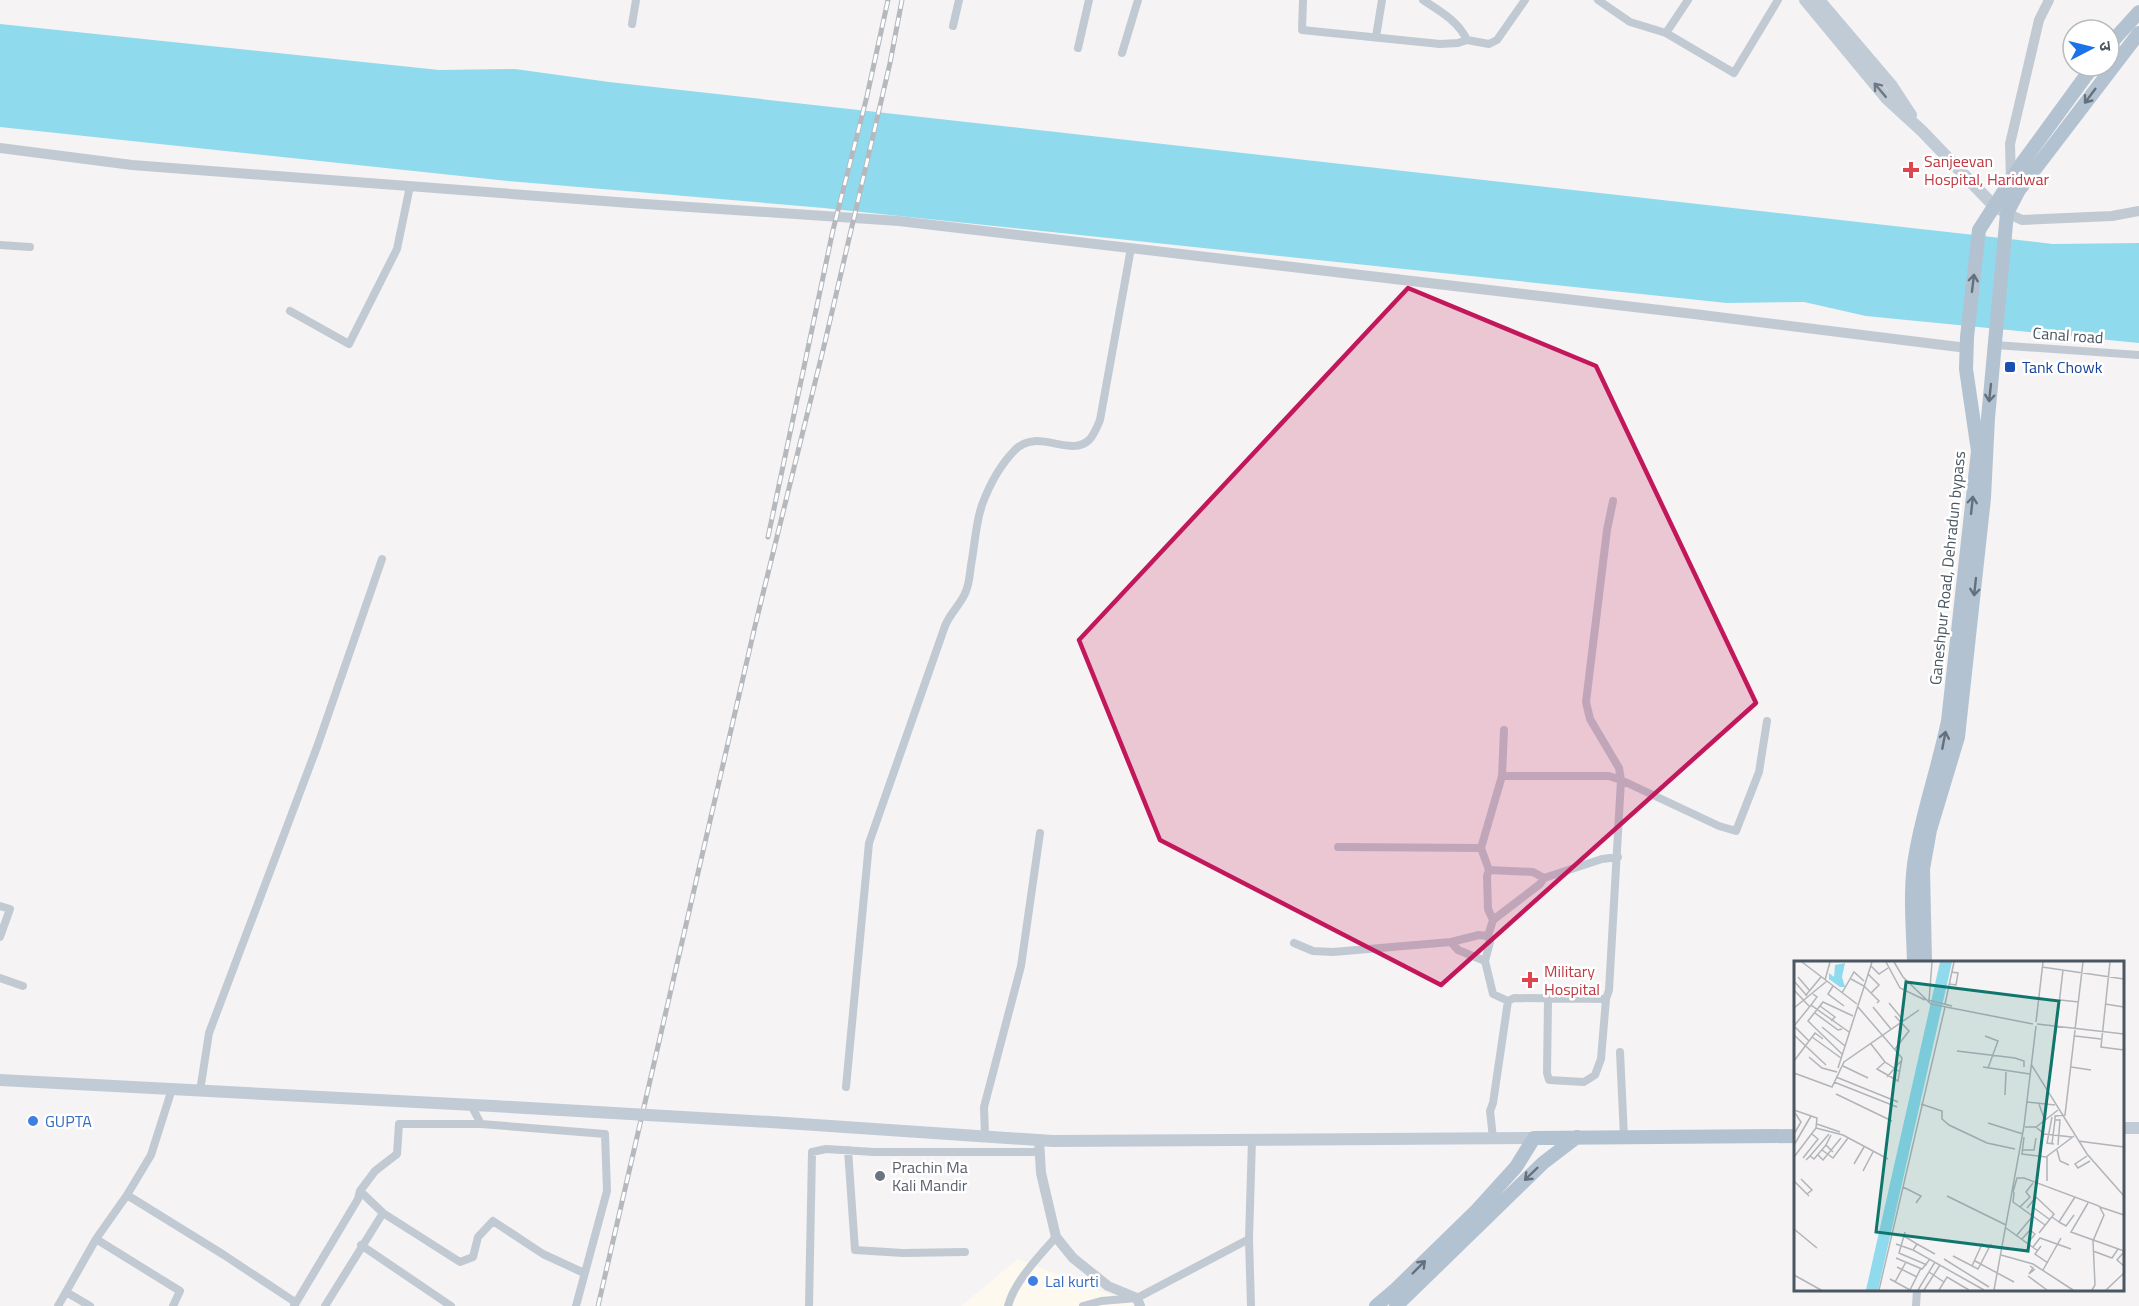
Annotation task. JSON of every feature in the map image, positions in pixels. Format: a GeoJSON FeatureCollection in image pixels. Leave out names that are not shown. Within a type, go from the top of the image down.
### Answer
{"type":"FeatureCollection","features":[{"type":"Feature","properties":{"kind":"main road"},"geometry":{"type":"LineString","coordinates":[[1805,0],[1821,4],[1886,98],[1922,130],[1994,206],[2007,213]]}},
{"type":"Feature","properties":{"kind":"main road"},"geometry":{"type":"LineString","coordinates":[[2121,32],[2139,12]]}},
{"type":"Feature","properties":{"kind":"main road"},"geometry":{"type":"LineString","coordinates":[[1925,961],[1923,869],[1930,830],[1958,737],[1984,498],[1988,418],[2007,213],[2019,190],[2139,33]]}},
{"type":"Feature","properties":{"kind":"main road","name":"Ganeshpur Road, Dehradun bypass"},"geometry":{"type":"LineString","coordinates":[[1914,961],[1912,890],[1915,852],[1940,761],[1948,721],[1978,451],[1966,369],[1979,230],[2084,78]]}},
{"type":"Feature","properties":{"kind":"main road"},"geometry":{"type":"LineString","coordinates":[[0,1080],[493,1106],[984,1136],[1039,1146],[1252,1139],[1794,1136]]}},
{"type":"Feature","properties":{"kind":"main road"},"geometry":{"type":"LineString","coordinates":[[1396,1306],[1543,1163],[1577,1137]]}},
{"type":"Feature","properties":{"kind":"main road"},"geometry":{"type":"LineString","coordinates":[[1376,1306],[1485,1201],[1516,1167],[1533,1138]]}},
{"type":"Feature","properties":{"kind":"street"},"geometry":{"type":"LineString","coordinates":[[632,24],[636,0]]}},
{"type":"Feature","properties":{"kind":"street"},"geometry":{"type":"LineString","coordinates":[[953,26],[958,0]]}},
{"type":"Feature","properties":{"kind":"street"},"geometry":{"type":"LineString","coordinates":[[1078,48],[1089,0]]}},
{"type":"Feature","properties":{"kind":"street"},"geometry":{"type":"LineString","coordinates":[[1122,53],[1138,0]]}},
{"type":"Feature","properties":{"kind":"street"},"geometry":{"type":"LineString","coordinates":[[1303,0],[1302,30],[1440,44],[1458,43],[1467,39],[1489,44],[1497,39],[1525,0]]}},
{"type":"Feature","properties":{"kind":"street"},"geometry":{"type":"LineString","coordinates":[[1376,37],[1382,0]]}},
{"type":"Feature","properties":{"kind":"street"},"geometry":{"type":"LineString","coordinates":[[1423,0],[1452,20],[1462,29],[1467,39]]}},
{"type":"Feature","properties":{"kind":"street"},"geometry":{"type":"LineString","coordinates":[[1598,0],[1630,22],[1666,33],[1734,73],[1778,0]]}},
{"type":"Feature","properties":{"kind":"street"},"geometry":{"type":"LineString","coordinates":[[1666,33],[1688,0]]}},
{"type":"Feature","properties":{"kind":"street"},"geometry":{"type":"LineString","coordinates":[[2011,181],[2010,144],[2038,20],[2049,0]]}},
{"type":"Feature","properties":{"kind":"street"},"geometry":{"type":"LineString","coordinates":[[0,148],[132,165],[899,221],[1967,342]]}},
{"type":"Feature","properties":{"kind":"street"},"geometry":{"type":"LineString","coordinates":[[290,311],[349,344],[397,249],[410,186]]}},
{"type":"Feature","properties":{"kind":"street"},"geometry":{"type":"LineString","coordinates":[[2007,213],[2022,220],[2112,216],[2139,211]]}},
{"type":"Feature","properties":{"kind":"street"},"geometry":{"type":"LineString","coordinates":[[0,245],[30,247]]}},
{"type":"Feature","properties":{"kind":"street"},"geometry":{"type":"LineString","coordinates":[[846,1087],[869,843],[945,626],[966,592],[982,505],[998,472],[1022,444],[1035,441],[1071,446],[1087,442],[1093,435],[1100,420],[1131,248]]}},
{"type":"Feature","properties":{"kind":"street","name":"Canal road"},"geometry":{"type":"LineString","coordinates":[[1996,340],[2139,355]]}},
{"type":"Feature","properties":{"kind":"street"},"geometry":{"type":"LineString","coordinates":[[1548,1000],[1547,1073],[1549,1080],[1584,1082],[1595,1075],[1601,1059],[1606,999],[1609,990],[1621,780],[1619,768],[1590,719],[1586,702],[1607,530],[1613,501]]}},
{"type":"Feature","properties":{"kind":"street"},"geometry":{"type":"LineString","coordinates":[[200,1091],[209,1033],[317,747],[382,559]]}},
{"type":"Feature","properties":{"kind":"street"},"geometry":{"type":"LineString","coordinates":[[1502,776],[1609,776],[1719,826],[1736,831],[1759,772],[1767,721]]}},
{"type":"Feature","properties":{"kind":"street"},"geometry":{"type":"LineString","coordinates":[[1493,920],[1488,909],[1487,876],[1489,870],[1481,848],[1502,776],[1504,730]]}},
{"type":"Feature","properties":{"kind":"street"},"geometry":{"type":"LineString","coordinates":[[984,1136],[984,1107],[1021,966],[1040,833]]}},
{"type":"Feature","properties":{"kind":"street"},"geometry":{"type":"LineString","coordinates":[[1338,847],[1481,848]]}},
{"type":"Feature","properties":{"kind":"street"},"geometry":{"type":"LineString","coordinates":[[1508,1001],[1493,994],[1485,961],[1490,942],[1488,936],[1493,920],[1540,884],[1544,878],[1602,859],[1617,857]]}},
{"type":"Feature","properties":{"kind":"street"},"geometry":{"type":"LineString","coordinates":[[1489,870],[1533,872],[1544,878]]}},
{"type":"Feature","properties":{"kind":"street"},"geometry":{"type":"LineString","coordinates":[[0,906],[10,909],[0,937]]}},
{"type":"Feature","properties":{"kind":"street"},"geometry":{"type":"LineString","coordinates":[[1294,943],[1313,951],[1333,952],[1451,942],[1479,935],[1488,936]]}},
{"type":"Feature","properties":{"kind":"street"},"geometry":{"type":"LineString","coordinates":[[1451,942],[1458,950],[1485,961]]}},
{"type":"Feature","properties":{"kind":"street"},"geometry":{"type":"LineString","coordinates":[[0,978],[23,986]]}},
{"type":"Feature","properties":{"kind":"street"},"geometry":{"type":"LineString","coordinates":[[1508,1001],[1514,998],[1606,999]]}},
{"type":"Feature","properties":{"kind":"street"},"geometry":{"type":"LineString","coordinates":[[1493,1138],[1490,1111],[1508,1001]]}},
{"type":"Feature","properties":{"kind":"street"},"geometry":{"type":"LineString","coordinates":[[1620,1052],[1624,1137]]}},
{"type":"Feature","properties":{"kind":"street"},"geometry":{"type":"LineString","coordinates":[[58,1306],[96,1239],[152,1155],[172,1089]]}},
{"type":"Feature","properties":{"kind":"street"},"geometry":{"type":"LineString","coordinates":[[471,1105],[481,1124]]}},
{"type":"Feature","properties":{"kind":"street"},"geometry":{"type":"LineString","coordinates":[[127,1195],[224,1255],[294,1304],[311,1280],[358,1199],[360,1191],[375,1171],[397,1154],[399,1125],[481,1124],[605,1134],[607,1191],[576,1306]]}},
{"type":"Feature","properties":{"kind":"street"},"geometry":{"type":"LineString","coordinates":[[1251,1306],[1249,1239],[1252,1139]]}},
{"type":"Feature","properties":{"kind":"street"},"geometry":{"type":"LineString","coordinates":[[809,1306],[812,1152],[826,1149],[1039,1146],[1041,1173],[1056,1237],[1073,1258],[1108,1286],[1139,1302]]}},
{"type":"Feature","properties":{"kind":"street"},"geometry":{"type":"LineString","coordinates":[[848,1150],[855,1251],[965,1252]]}},
{"type":"Feature","properties":{"kind":"street"},"geometry":{"type":"LineString","coordinates":[[360,1191],[383,1213],[460,1262],[473,1257],[478,1238],[493,1221],[543,1254],[584,1274]]}},
{"type":"Feature","properties":{"kind":"street"},"geometry":{"type":"LineString","coordinates":[[325,1306],[383,1213]]}},
{"type":"Feature","properties":{"kind":"street"},"geometry":{"type":"LineString","coordinates":[[1008,1306],[1010,1299],[1034,1263],[1056,1237]]}},
{"type":"Feature","properties":{"kind":"street"},"geometry":{"type":"LineString","coordinates":[[96,1239],[180,1291],[173,1306]]}},
{"type":"Feature","properties":{"kind":"street"},"geometry":{"type":"LineString","coordinates":[[1083,1306],[1101,1301],[1139,1302],[1249,1239]]}},
{"type":"Feature","properties":{"kind":"street"},"geometry":{"type":"LineString","coordinates":[[361,1245],[451,1306]]}},
{"type":"Feature","properties":{"kind":"street"},"geometry":{"type":"LineString","coordinates":[[1916,1306],[1917,1291]]}},
{"type":"Feature","properties":{"kind":"street"},"geometry":{"type":"LineString","coordinates":[[66,1292],[90,1306]]}},
{"type":"Feature","properties":{"kind":"highlighted area"},"geometry":{"type":"Polygon","coordinates":[[[1408,288],[1596,366],[1756,703],[1441,985],[1160,840],[1079,640],[1408,288]]]}},
{"type":"Feature","properties":{"kind":"shaded area","name":"Lal kurti"},"geometry":{"type":"Polygon","coordinates":[[[1018,1259],[1134,1304],[1134,1306],[961,1306],[1018,1259]]]}},
{"type":"Feature","properties":{"kind":"water"},"geometry":{"type":"Polygon","coordinates":[[[0,24],[439,70],[515,69],[609,82],[2053,244],[2139,243],[2139,343],[1866,316],[1804,302],[1727,303],[824,208],[508,181],[0,127],[0,24]]]}},
{"type":"Feature","properties":{"kind":"railway"},"geometry":{"type":"LineString","coordinates":[[768,537],[833,230],[867,96],[888,0]]}},
{"type":"Feature","properties":{"kind":"railway"},"geometry":{"type":"LineString","coordinates":[[598,1306],[755,626],[825,342],[890,63],[902,0]]}},
{"type":"Feature","properties":{"kind":"place","name":"Sanjeevan Hospital, Haridwar"},"geometry":{"type":"Point","coordinates":[1911,170]}},
{"type":"Feature","properties":{"kind":"place","name":"Tank Chowk"},"geometry":{"type":"Point","coordinates":[2010,367]}},
{"type":"Feature","properties":{"kind":"place","name":"Military Hospital"},"geometry":{"type":"Point","coordinates":[1530,980]}},
{"type":"Feature","properties":{"kind":"place","name":"GUPTA"},"geometry":{"type":"Point","coordinates":[33,1121]}},
{"type":"Feature","properties":{"kind":"place","name":"Prachin Ma Kali Mandir"},"geometry":{"type":"Point","coordinates":[880,1176]}},
{"type":"Feature","properties":{"kind":"place","name":"Lal kurti"},"geometry":{"type":"Point","coordinates":[1033,1281]}}]}
